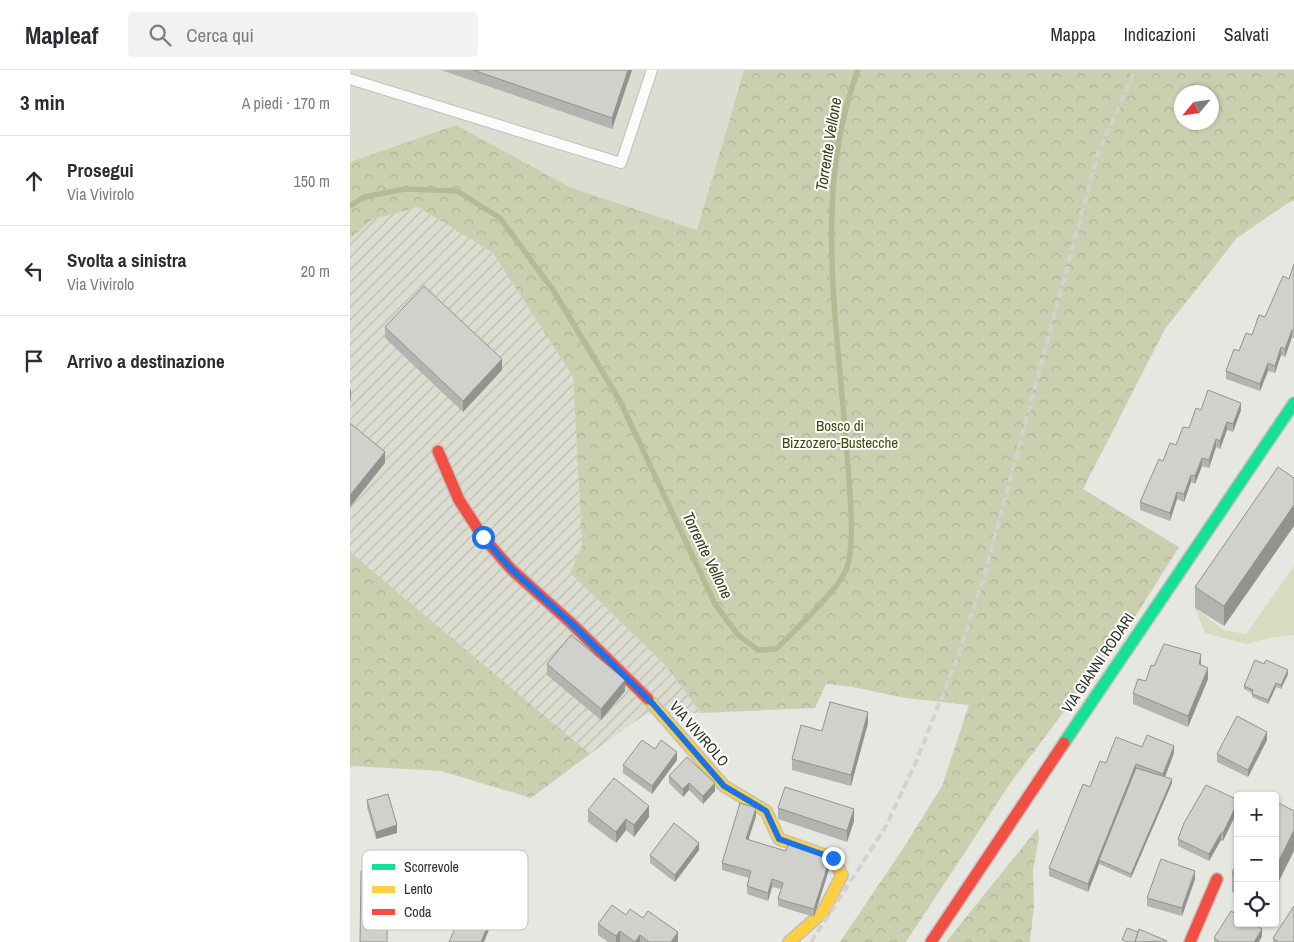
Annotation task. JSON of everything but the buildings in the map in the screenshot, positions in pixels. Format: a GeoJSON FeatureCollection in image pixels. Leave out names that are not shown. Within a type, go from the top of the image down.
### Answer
{"type":"FeatureCollection","features":[{"type":"Feature","properties":{"kind":"street","name":"VIA GIANNI RODARI"},"geometry":{"type":"LineString","coordinates":[[931,942],[1150,613],[1294,403]]}},
{"type":"Feature","properties":{"kind":"street","name":"VIA VIVIROLO"},"geometry":{"type":"LineString","coordinates":[[438,451],[459,500],[483,537],[511,569],[571,623],[653,704],[724,786],[766,811],[779,839],[833,858],[842,875],[823,912],[789,942]]}},
{"type":"Feature","properties":{"kind":"street"},"geometry":{"type":"LineString","coordinates":[[1190,942],[1216,879]]}},
{"type":"Feature","properties":{"kind":"lane"},"geometry":{"type":"LineString","coordinates":[[350,79],[621,163],[652,70]]}},
{"type":"Feature","properties":{"kind":"shaded area"},"geometry":{"type":"Polygon","coordinates":[[[350,70],[744,70],[697,230],[570,187],[456,125],[350,162],[350,70]]]}},
{"type":"Feature","properties":{"kind":"shaded area"},"geometry":{"type":"Polygon","coordinates":[[[418,207],[493,253],[573,377],[582,545],[570,573],[666,666],[701,713],[646,714],[590,754],[350,552],[350,239],[372,220],[418,207]]]}},
{"type":"Feature","properties":{"kind":"green space","name":"Bosco di Bizzozero-Bustecche"},"geometry":{"type":"Polygon","coordinates":[[[744,70],[1294,70],[1294,201],[1291,201],[1237,238],[1165,329],[1083,489],[1179,547],[1137,614],[1009,785],[906,942],[840,942],[904,847],[942,786],[969,705],[905,698],[853,687],[826,684],[815,708],[701,713],[666,666],[570,573],[582,545],[573,377],[493,253],[418,207],[372,220],[350,239],[350,162],[456,125],[570,187],[697,230],[744,70]]]}},
{"type":"Feature","properties":{"kind":"green space"},"geometry":{"type":"Polygon","coordinates":[[[350,552],[590,754],[531,798],[441,771],[352,766],[350,769],[350,552]]]}},
{"type":"Feature","properties":{"kind":"green space"},"geometry":{"type":"Polygon","coordinates":[[[1294,566],[1294,635],[1269,638],[1246,644],[1205,633],[1195,608],[1224,630],[1246,634],[1294,566]]]}},
{"type":"Feature","properties":{"kind":"green space"},"geometry":{"type":"Polygon","coordinates":[[[1038,828],[1039,838],[1033,870],[1034,906],[1030,942],[946,942],[1038,828]]]}},
{"type":"Feature","properties":{"kind":"waterway","name":"Torrente Vellone"},"geometry":{"type":"LineString","coordinates":[[350,206],[364,197],[405,189],[457,191],[500,218],[553,290],[620,401],[715,604],[738,635],[758,650],[776,649],[834,589],[846,570],[849,558],[851,508],[834,302],[832,207],[836,161],[844,115],[858,70]]}},
{"type":"Feature","properties":{"kind":"railway"},"geometry":{"type":"LineString","coordinates":[[811,942],[885,828],[916,762],[958,656],[985,573],[1098,153],[1135,70]]}},
{"type":"Feature","properties":{"kind":"traffic: fast"},"geometry":{"type":"LineString","coordinates":[[1064,743],[1294,403]]}},
{"type":"Feature","properties":{"kind":"traffic: slow"},"geometry":{"type":"LineString","coordinates":[[648,699],[724,786],[766,811],[779,839],[833,858],[842,875],[823,912],[789,942]]}},
{"type":"Feature","properties":{"kind":"traffic: jam"},"geometry":{"type":"LineString","coordinates":[[438,451],[459,500],[483,537],[511,569],[571,623],[648,699]]}},
{"type":"Feature","properties":{"kind":"traffic: jam"},"geometry":{"type":"LineString","coordinates":[[931,942],[1064,743]]}},
{"type":"Feature","properties":{"kind":"traffic: jam"},"geometry":{"type":"LineString","coordinates":[[1190,942],[1217,879]]}},
{"type":"Feature","properties":{"kind":"route"},"geometry":{"type":"LineString","coordinates":[[483,537],[511,569],[571,623],[653,704],[724,786],[766,811],[779,839],[833,858]]}}]}
